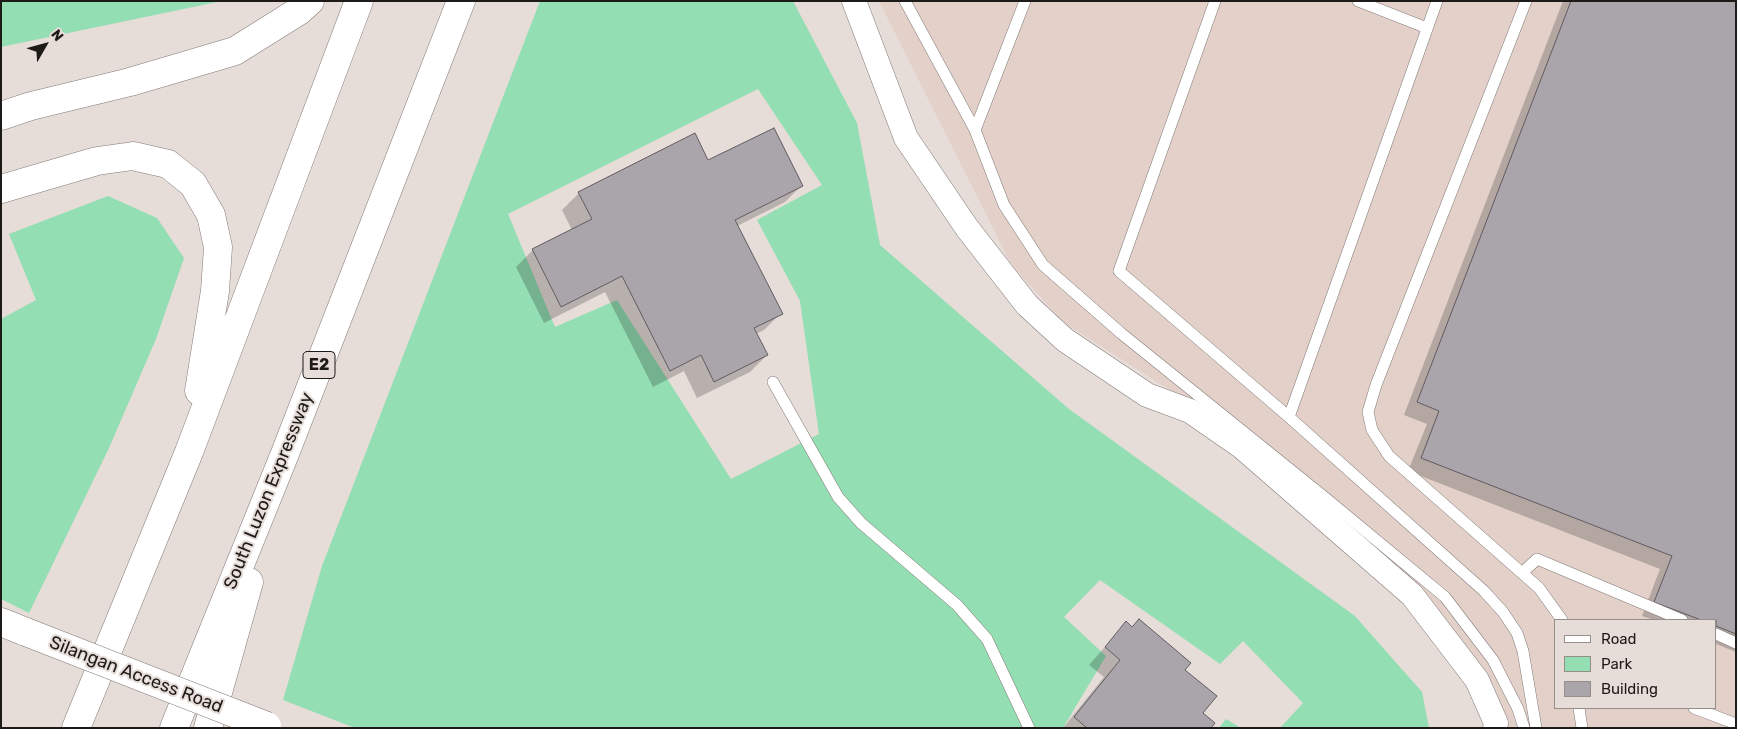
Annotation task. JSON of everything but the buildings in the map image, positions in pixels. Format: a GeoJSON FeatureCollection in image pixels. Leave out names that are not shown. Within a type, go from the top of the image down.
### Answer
{"type":"FeatureCollection","features":[{"type":"Feature","properties":{"kind":"main road"},"geometry":{"type":"LineString","coordinates":[[1,116],[32,106],[130,82],[235,51],[299,11],[310,1]]}},
{"type":"Feature","properties":{"kind":"main road"},"geometry":{"type":"LineString","coordinates":[[76,728],[188,452],[359,1]]}},
{"type":"Feature","properties":{"kind":"main road","name":"South Luzon Expressway"},"geometry":{"type":"LineString","coordinates":[[174,728],[284,456],[461,1]]}},
{"type":"Feature","properties":{"kind":"main road"},"geometry":{"type":"LineString","coordinates":[[1,189],[97,161],[133,156],[168,164],[193,184],[211,215],[218,247],[215,291],[188,452]]}},
{"type":"Feature","properties":{"kind":"main road"},"geometry":{"type":"LineString","coordinates":[[208,728],[284,456]]}},
{"type":"Feature","properties":{"kind":"main road","name":"Silangan Access Road"},"geometry":{"type":"LineString","coordinates":[[14,627],[269,727]]}},
{"type":"Feature","properties":{"kind":"street"},"geometry":{"type":"LineString","coordinates":[[854,1],[906,138],[967,228],[1027,304],[1065,340],[1147,395],[1190,411],[1242,447],[1412,595],[1476,680],[1496,723],[1495,728]]}},
{"type":"Feature","properties":{"kind":"lane"},"geometry":{"type":"LineString","coordinates":[[905,1],[975,130],[1004,206],[1043,265],[1122,334],[1445,597],[1493,660],[1518,709],[1524,728]]}},
{"type":"Feature","properties":{"kind":"lane"},"geometry":{"type":"LineString","coordinates":[[975,130],[1026,1]]}},
{"type":"Feature","properties":{"kind":"lane"},"geometry":{"type":"LineString","coordinates":[[1215,1],[1119,271],[1289,417],[1484,591],[1503,612],[1517,633],[1524,652],[1536,728]]}},
{"type":"Feature","properties":{"kind":"lane"},"geometry":{"type":"LineString","coordinates":[[1358,1],[1427,28]]}},
{"type":"Feature","properties":{"kind":"lane"},"geometry":{"type":"LineString","coordinates":[[1289,417],[1437,1]]}},
{"type":"Feature","properties":{"kind":"lane"},"geometry":{"type":"LineString","coordinates":[[1526,1],[1376,385],[1368,412],[1372,430],[1388,456],[1539,588],[1561,619]]}},
{"type":"Feature","properties":{"kind":"lane"},"geometry":{"type":"LineString","coordinates":[[773,382],[838,497],[861,523],[957,605],[986,639],[1029,728]]}},
{"type":"Feature","properties":{"kind":"lane"},"geometry":{"type":"LineString","coordinates":[[1522,573],[1537,559],[1680,619]]}},
{"type":"Feature","properties":{"kind":"lane"},"geometry":{"type":"LineString","coordinates":[[1717,634],[1736,643]]}},
{"type":"Feature","properties":{"kind":"lane"},"geometry":{"type":"LineString","coordinates":[[1579,709],[1582,728]]}},
{"type":"Feature","properties":{"kind":"lane"},"geometry":{"type":"LineString","coordinates":[[1697,709],[1736,724]]}},
{"type":"Feature","properties":{"kind":"shaded area"},"geometry":{"type":"Polygon","coordinates":[[[879,1],[1736,1],[1736,728],[1506,728],[1494,686],[1433,606],[1212,417],[1063,322],[1011,264],[879,1]]]}},
{"type":"Feature","properties":{"kind":"green space"},"geometry":{"type":"Polygon","coordinates":[[[1,1],[222,1],[1,47],[1,1]]]}},
{"type":"Feature","properties":{"kind":"green space"},"geometry":{"type":"Polygon","coordinates":[[[540,1],[793,1],[857,123],[880,245],[1069,409],[1355,616],[1422,692],[1429,728],[1280,728],[1303,703],[1243,641],[1220,664],[1100,580],[1064,617],[1106,656],[1063,728],[355,728],[283,700],[322,566],[540,1]],[[758,89],[508,214],[555,327],[617,300],[731,479],[819,434],[800,301],[757,220],[822,185],[758,89]]]}},
{"type":"Feature","properties":{"kind":"green space"},"geometry":{"type":"Polygon","coordinates":[[[108,196],[157,218],[184,258],[156,339],[109,448],[29,613],[1,599],[1,319],[36,300],[9,234],[108,196]]]}},
{"type":"Feature","properties":{"kind":"green space"},"geometry":{"type":"Polygon","coordinates":[[[1226,719],[1241,728],[1219,728],[1226,719]]]}}]}
